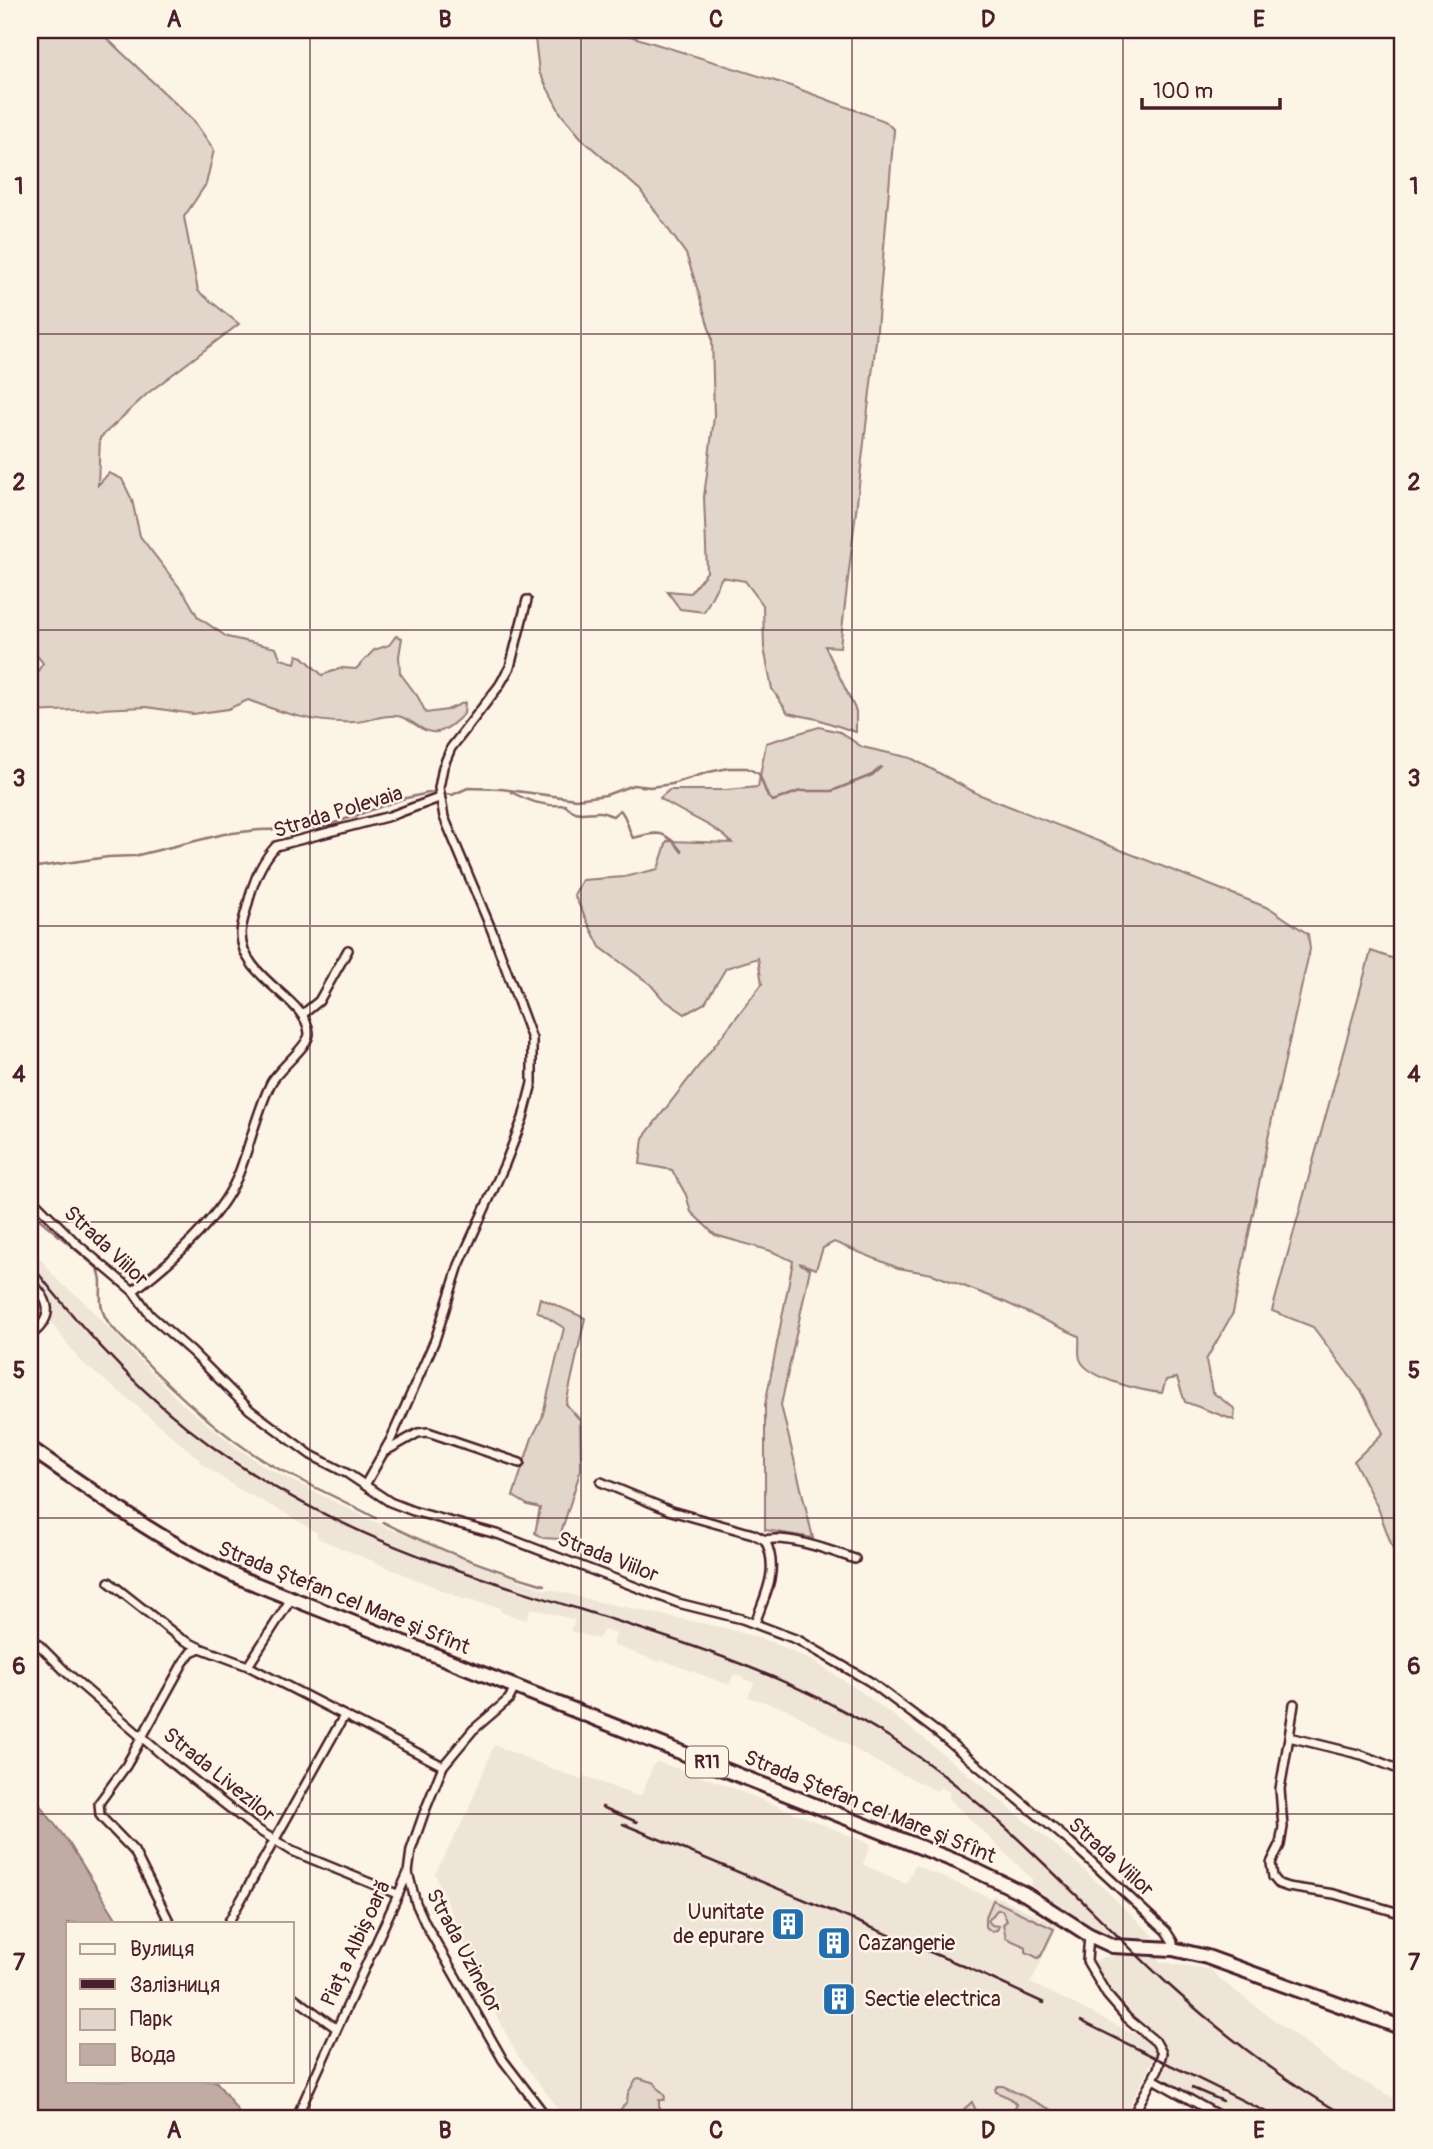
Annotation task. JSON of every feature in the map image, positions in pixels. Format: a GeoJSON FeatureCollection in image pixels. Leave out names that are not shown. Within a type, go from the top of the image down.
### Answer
{"type":"FeatureCollection","features":[{"type":"Feature","properties":{"kind":"main road","name":"Strada Ştefan cel Mare şi Sfînt"},"geometry":{"type":"LineString","coordinates":[[30,1448],[193,1556],[291,1599],[958,1862],[1025,1894],[1089,1935],[1113,1946],[1173,1950],[1227,1963],[1403,2028]]}},
{"type":"Feature","properties":{"kind":"street"},"geometry":{"type":"LineString","coordinates":[[365,1485],[419,1381],[459,1265],[523,1118],[532,1083],[532,1039],[492,931],[444,817],[439,798],[440,776],[452,748],[510,667],[527,600]]}},
{"type":"Feature","properties":{"kind":"street","name":"Strada Polevaia"},"geometry":{"type":"LineString","coordinates":[[303,1014],[263,977],[250,958],[241,935],[251,890],[266,856],[276,846],[390,816],[439,798]]}},
{"type":"Feature","properties":{"kind":"street"},"geometry":{"type":"LineString","coordinates":[[133,1292],[173,1261],[229,1193],[272,1082],[285,1063],[309,1038],[303,1014],[319,1001],[348,950]]}},
{"type":"Feature","properties":{"kind":"street","name":"Strada Viilor"},"geometry":{"type":"LineString","coordinates":[[30,1197],[77,1244],[133,1292],[150,1315],[261,1420],[311,1455],[390,1502],[413,1511],[512,1539],[678,1602],[755,1623],[799,1640],[869,1681],[1024,1803],[1113,1880],[1166,1931],[1173,1942],[1173,1950]]}},
{"type":"Feature","properties":{"kind":"street"},"geometry":{"type":"LineString","coordinates":[[30,1281],[42,1294],[48,1314],[42,1326],[30,1336]]}},
{"type":"Feature","properties":{"kind":"street"},"geometry":{"type":"LineString","coordinates":[[383,1452],[418,1433],[428,1432],[520,1463]]}},
{"type":"Feature","properties":{"kind":"street"},"geometry":{"type":"LineString","coordinates":[[601,1482],[671,1511],[753,1534],[765,1540],[779,1539],[855,1559]]}},
{"type":"Feature","properties":{"kind":"street"},"geometry":{"type":"LineString","coordinates":[[755,1623],[770,1586],[772,1572],[765,1540]]}},
{"type":"Feature","properties":{"kind":"street"},"geometry":{"type":"LineString","coordinates":[[109,1582],[180,1638],[248,1666],[443,1766]]}},
{"type":"Feature","properties":{"kind":"street"},"geometry":{"type":"LineString","coordinates":[[248,1666],[291,1599]]}},
{"type":"Feature","properties":{"kind":"street","name":"Strada Livezilor"},"geometry":{"type":"LineString","coordinates":[[30,1636],[66,1672],[167,1759],[255,1828],[315,1861],[397,1894]]}},
{"type":"Feature","properties":{"kind":"street"},"geometry":{"type":"LineString","coordinates":[[142,1735],[183,1663],[191,1652],[200,1648]]}},
{"type":"Feature","properties":{"kind":"street","name":"Strada Uzinelor"},"geometry":{"type":"LineString","coordinates":[[515,1687],[509,1699],[473,1730],[443,1766],[411,1850],[408,1873],[425,1923],[503,2060],[548,2119]]}},
{"type":"Feature","properties":{"kind":"street"},"geometry":{"type":"LineString","coordinates":[[1294,1704],[1280,1789],[1283,1827],[1280,1845],[1271,1863],[1273,1877],[1279,1884],[1288,1887],[1334,1894],[1403,1914]]}},
{"type":"Feature","properties":{"kind":"street"},"geometry":{"type":"LineString","coordinates":[[275,1841],[344,1716]]}},
{"type":"Feature","properties":{"kind":"street","name":"Strada Livezilor"},"geometry":{"type":"LineString","coordinates":[[142,1735],[126,1766],[101,1798],[98,1809],[104,1820],[134,1851],[170,1922]]}},
{"type":"Feature","properties":{"kind":"street"},"geometry":{"type":"LineString","coordinates":[[1289,1737],[1362,1755],[1403,1771]]}},
{"type":"Feature","properties":{"kind":"street","name":"Strada Livezilor"},"geometry":{"type":"LineString","coordinates":[[229,1922],[275,1841]]}},
{"type":"Feature","properties":{"kind":"street","name":"Piața Albișoară"},"geometry":{"type":"LineString","coordinates":[[298,2114],[408,1873]]}},
{"type":"Feature","properties":{"kind":"street"},"geometry":{"type":"LineString","coordinates":[[1089,1935],[1087,1961],[1107,1995],[1119,2010],[1161,2049],[1161,2060],[1153,2079],[1131,2119]]}},
{"type":"Feature","properties":{"kind":"street","name":"Piața Albișoară"},"geometry":{"type":"LineString","coordinates":[[294,1997],[336,2028]]}},
{"type":"Feature","properties":{"kind":"street"},"geometry":{"type":"LineString","coordinates":[[1153,2079],[1225,2119]]}},
{"type":"Feature","properties":{"kind":"shaded area"},"geometry":{"type":"Polygon","coordinates":[[[30,1245],[60,1283],[79,1297],[181,1403],[265,1467],[385,1527],[545,1590],[725,1628],[772,1642],[815,1662],[863,1693],[922,1737],[1077,1863],[1155,1937],[1142,1938],[1161,1962],[1211,1969],[1221,1980],[1338,2068],[1403,2103],[1403,2119],[1232,2119],[1193,2101],[1161,2075],[1165,2047],[1119,2004],[1093,1962],[1103,1957],[1116,1956],[1107,1936],[1031,1886],[1032,1879],[948,1798],[950,1793],[941,1787],[937,1791],[875,1761],[787,1709],[748,1697],[754,1683],[734,1674],[729,1685],[613,1645],[616,1634],[604,1630],[598,1639],[570,1631],[575,1620],[531,1608],[526,1620],[501,1612],[499,1607],[463,1599],[317,1538],[317,1533],[237,1488],[199,1462],[200,1460],[80,1361],[30,1288],[30,1245]]]}},
{"type":"Feature","properties":{"kind":"shaded area"},"geometry":{"type":"Polygon","coordinates":[[[494,1745],[581,1780],[584,1776],[637,1796],[642,1794],[653,1765],[657,1762],[713,1780],[871,1844],[863,1864],[906,1884],[915,1865],[991,1898],[993,1895],[1058,1925],[1031,1983],[1151,2042],[1156,2049],[1156,2054],[1123,2119],[566,2119],[518,2056],[488,2000],[435,1874],[467,1813],[494,1745]]]}},
{"type":"Feature","properties":{"kind":"green space"},"geometry":{"type":"Polygon","coordinates":[[[30,30],[98,30],[194,121],[214,150],[206,184],[184,217],[198,291],[239,324],[148,393],[100,438],[98,485],[109,473],[122,479],[132,500],[140,536],[186,596],[198,617],[227,637],[276,648],[281,659],[295,663],[297,655],[303,657],[322,675],[342,668],[356,669],[374,650],[389,645],[396,636],[402,638],[400,673],[426,713],[447,710],[465,702],[464,714],[448,727],[431,732],[407,719],[392,716],[359,722],[327,721],[287,713],[248,700],[228,709],[193,714],[146,707],[30,712],[30,683],[43,663],[30,647],[30,30]]]}},
{"type":"Feature","properties":{"kind":"green space"},"geometry":{"type":"Polygon","coordinates":[[[534,30],[611,30],[788,85],[885,121],[894,130],[876,341],[840,647],[825,646],[856,711],[856,732],[788,713],[772,689],[764,648],[763,605],[745,581],[722,577],[704,612],[680,609],[667,591],[690,593],[707,572],[704,497],[714,417],[712,338],[686,254],[640,190],[583,140],[561,114],[539,72],[534,30]]]}},
{"type":"Feature","properties":{"kind":"green space"},"geometry":{"type":"Polygon","coordinates":[[[819,727],[840,732],[862,747],[911,758],[978,794],[1271,909],[1308,934],[1310,949],[1274,1109],[1233,1313],[1206,1360],[1212,1392],[1235,1409],[1234,1420],[1185,1402],[1177,1378],[1166,1380],[1162,1393],[1130,1387],[1104,1378],[1085,1366],[1080,1359],[1079,1336],[1000,1300],[932,1274],[898,1268],[834,1242],[823,1248],[816,1269],[799,1263],[810,1269],[781,1405],[813,1538],[765,1530],[765,1405],[793,1261],[771,1251],[715,1235],[691,1212],[686,1195],[672,1170],[640,1164],[643,1138],[762,984],[758,958],[726,968],[705,1003],[685,1014],[600,947],[574,895],[582,880],[624,877],[658,869],[667,841],[732,843],[716,830],[660,798],[669,790],[758,787],[766,743],[819,727]]]}},
{"type":"Feature","properties":{"kind":"green space"},"geometry":{"type":"Polygon","coordinates":[[[1371,951],[1403,962],[1403,1553],[1393,1549],[1378,1508],[1354,1461],[1383,1433],[1363,1394],[1313,1327],[1272,1311],[1371,951]]]}},
{"type":"Feature","properties":{"kind":"green space"},"geometry":{"type":"Polygon","coordinates":[[[540,1298],[585,1318],[566,1404],[580,1420],[581,1469],[559,1539],[543,1538],[535,1533],[540,1508],[528,1505],[513,1496],[532,1438],[542,1418],[564,1328],[537,1311],[540,1298]]]}},
{"type":"Feature","properties":{"kind":"green space"},"geometry":{"type":"Polygon","coordinates":[[[993,1900],[1054,1929],[1041,1956],[1038,1958],[1026,1952],[1026,1947],[1006,1938],[1003,1924],[1007,1921],[1002,1910],[997,1910],[988,1921],[999,1926],[997,1930],[991,1931],[985,1926],[993,1900]]]}},
{"type":"Feature","properties":{"kind":"green space"},"geometry":{"type":"Polygon","coordinates":[[[639,2078],[655,2083],[665,2097],[664,2100],[659,2100],[659,2110],[673,2119],[620,2119],[618,2113],[639,2078]]]}},
{"type":"Feature","properties":{"kind":"green space"},"geometry":{"type":"Polygon","coordinates":[[[998,2086],[1070,2119],[1003,2119],[1017,2105],[1010,2098],[996,2092],[998,2086]]]}},
{"type":"Feature","properties":{"kind":"green space"},"geometry":{"type":"Polygon","coordinates":[[[972,2102],[978,2115],[987,2119],[962,2119],[962,2111],[972,2102]]]}},
{"type":"Feature","properties":{"kind":"water"},"geometry":{"type":"Polygon","coordinates":[[[30,1792],[69,1843],[118,1922],[66,1922],[66,2082],[217,2082],[244,2119],[30,2119],[30,1792]]]}},
{"type":"Feature","properties":{"kind":"waterway"},"geometry":{"type":"LineString","coordinates":[[447,794],[452,795],[468,788],[501,789],[576,799],[606,795],[633,785],[650,787],[672,784],[709,772],[747,768],[759,774],[768,797],[773,801],[800,791],[832,791],[872,775],[881,767]]}},
{"type":"Feature","properties":{"kind":"waterway"},"geometry":{"type":"LineString","coordinates":[[30,868],[134,856],[224,834],[329,825],[402,799],[433,792]]}},
{"type":"Feature","properties":{"kind":"waterway"},"geometry":{"type":"LineString","coordinates":[[511,792],[537,803],[565,805],[578,813],[601,812],[613,816],[620,810],[633,838],[661,834],[682,852]]}},
{"type":"Feature","properties":{"kind":"waterway"},"geometry":{"type":"LineString","coordinates":[[30,1211],[97,1268],[101,1280],[102,1308],[109,1323],[186,1401],[257,1457],[376,1518]]}},
{"type":"Feature","properties":{"kind":"waterway"},"geometry":{"type":"LineString","coordinates":[[383,1522],[462,1557],[544,1585]]}},
{"type":"Feature","properties":{"kind":"railway"},"geometry":{"type":"LineString","coordinates":[[30,1263],[70,1313],[136,1383],[210,1445],[272,1486],[338,1521],[406,1551],[742,1664],[844,1711],[894,1740],[969,1795],[1212,2023],[1280,2074],[1351,2119]]}},
{"type":"Feature","properties":{"kind":"railway"},"geometry":{"type":"LineString","coordinates":[[602,1807],[637,1822]]}},
{"type":"Feature","properties":{"kind":"railway"},"geometry":{"type":"LineString","coordinates":[[623,1824],[966,1967],[1044,2003]]}},
{"type":"Feature","properties":{"kind":"railway"},"geometry":{"type":"LineString","coordinates":[[1081,2021],[1280,2119]]}},
{"type":"Feature","properties":{"kind":"railway"},"geometry":{"type":"LineString","coordinates":[[1192,2088],[1223,2101]]}},
{"type":"Feature","properties":{"kind":"place","name":"Uunitate de epurare"},"geometry":{"type":"Point","coordinates":[788,1924]}},
{"type":"Feature","properties":{"kind":"place","name":"Cazangerie"},"geometry":{"type":"Point","coordinates":[834,1943]}},
{"type":"Feature","properties":{"kind":"place","name":"Sectie electrica"},"geometry":{"type":"Point","coordinates":[839,1999]}}]}
